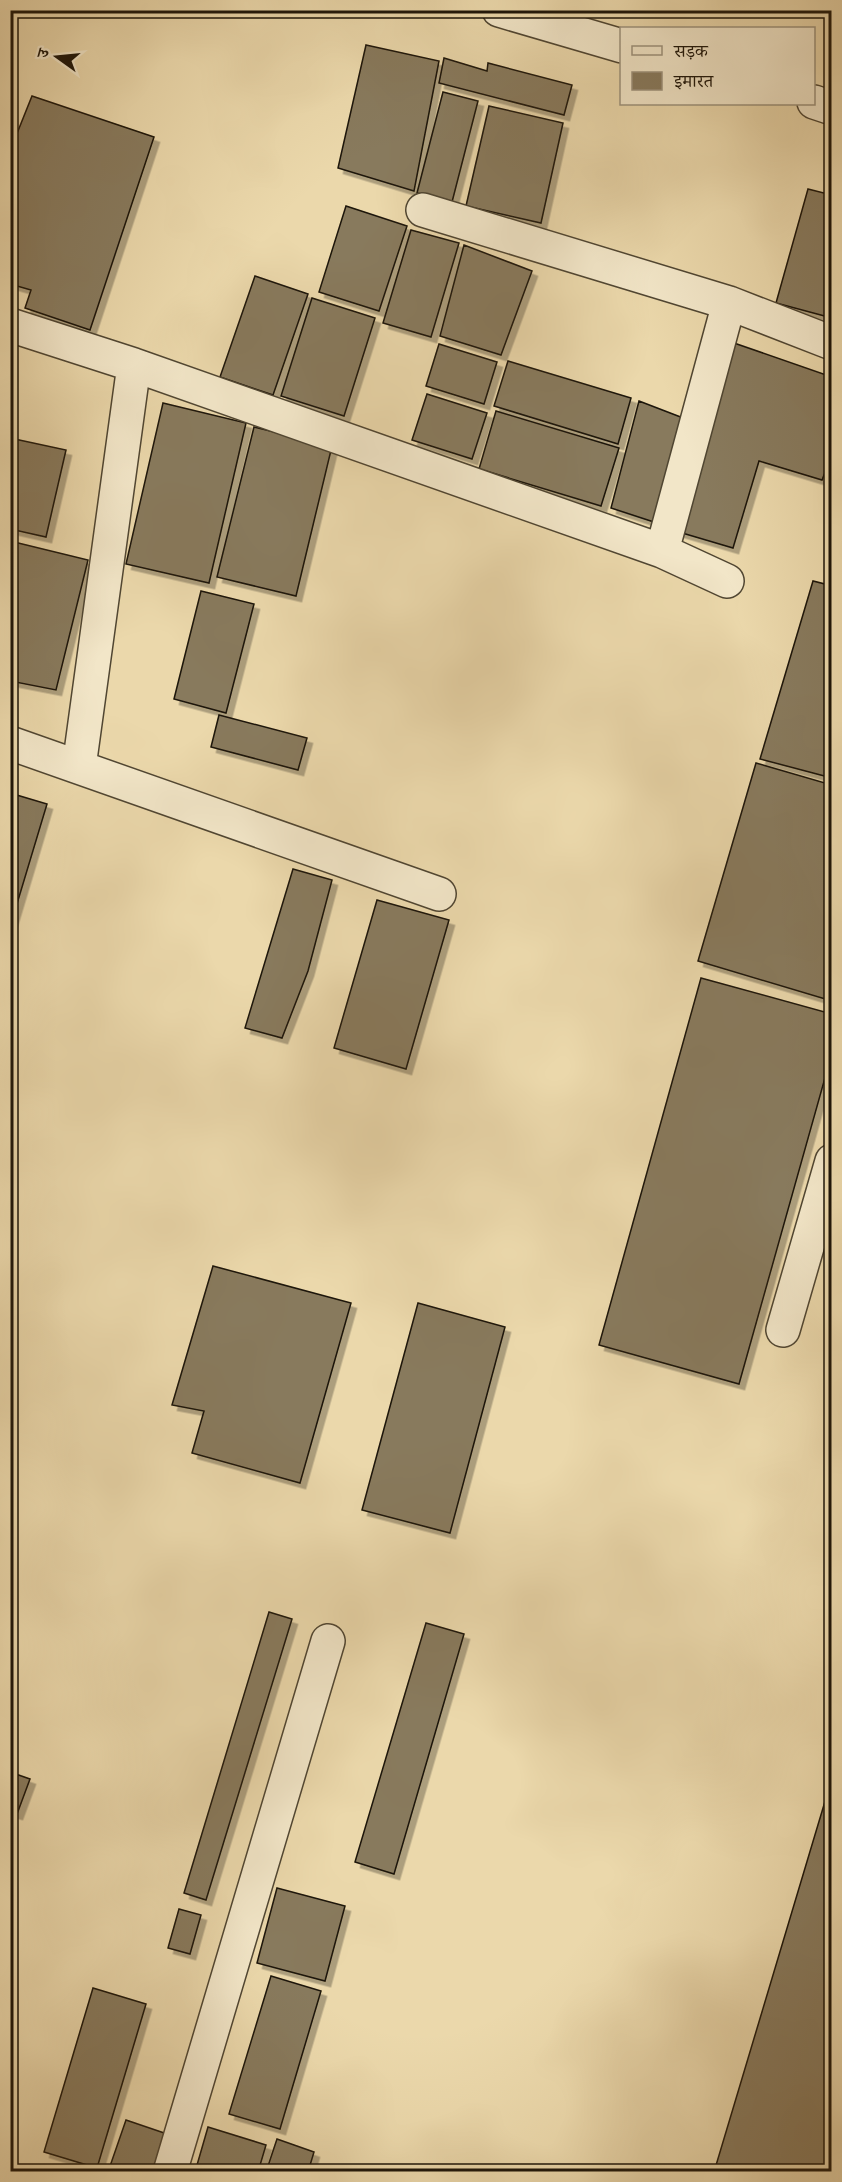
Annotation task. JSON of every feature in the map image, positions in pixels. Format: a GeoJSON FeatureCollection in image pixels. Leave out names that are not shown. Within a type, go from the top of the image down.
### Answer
{"type":"FeatureCollection","features":[{"type":"Feature","properties":{"kind":"street"},"geometry":{"type":"LineString","coordinates":[[499,10],[620,46]]}},
{"type":"Feature","properties":{"kind":"street"},"geometry":{"type":"LineString","coordinates":[[815,103],[831,108]]}},
{"type":"Feature","properties":{"kind":"street"},"geometry":{"type":"LineString","coordinates":[[423,210],[729,303],[831,343]]}},
{"type":"Feature","properties":{"kind":"street"},"geometry":{"type":"LineString","coordinates":[[662,551],[729,303]]}},
{"type":"Feature","properties":{"kind":"street"},"geometry":{"type":"LineString","coordinates":[[10,325],[134,365],[662,551],[728,581]]}},
{"type":"Feature","properties":{"kind":"street"},"geometry":{"type":"LineString","coordinates":[[79,767],[134,365]]}},
{"type":"Feature","properties":{"kind":"street"},"geometry":{"type":"LineString","coordinates":[[10,743],[439,894]]}},
{"type":"Feature","properties":{"kind":"street"},"geometry":{"type":"LineString","coordinates":[[783,1330],[831,1161]]}},
{"type":"Feature","properties":{"kind":"street"},"geometry":{"type":"LineString","coordinates":[[170,2172],[328,1641]]}},
{"type":"Feature","properties":{"kind":"building"},"geometry":{"type":"Polygon","coordinates":[[[366,45],[439,61],[414,191],[338,168],[366,45]]]}},
{"type":"Feature","properties":{"kind":"building"},"geometry":{"type":"Polygon","coordinates":[[[444,58],[487,71],[488,63],[572,85],[564,115],[439,83],[444,58]]]}},
{"type":"Feature","properties":{"kind":"building"},"geometry":{"type":"Polygon","coordinates":[[[443,92],[478,101],[452,202],[417,193],[443,92]]]}},
{"type":"Feature","properties":{"kind":"building"},"geometry":{"type":"Polygon","coordinates":[[[32,96],[154,137],[90,330],[25,308],[31,290],[10,284],[10,151],[32,96]]]}},
{"type":"Feature","properties":{"kind":"building"},"geometry":{"type":"Polygon","coordinates":[[[489,106],[563,123],[541,223],[466,206],[489,106]]]}},
{"type":"Feature","properties":{"kind":"building"},"geometry":{"type":"Polygon","coordinates":[[[808,189],[832,195],[832,318],[776,303],[808,189]]]}},
{"type":"Feature","properties":{"kind":"building"},"geometry":{"type":"Polygon","coordinates":[[[346,206],[407,226],[379,311],[319,292],[346,206]]]}},
{"type":"Feature","properties":{"kind":"building"},"geometry":{"type":"Polygon","coordinates":[[[411,230],[459,243],[431,337],[383,323],[411,230]]]}},
{"type":"Feature","properties":{"kind":"building"},"geometry":{"type":"Polygon","coordinates":[[[464,245],[532,271],[501,355],[440,336],[464,245]]]}},
{"type":"Feature","properties":{"kind":"building"},"geometry":{"type":"Polygon","coordinates":[[[255,276],[308,294],[273,395],[220,377],[255,276]]]}},
{"type":"Feature","properties":{"kind":"building"},"geometry":{"type":"Polygon","coordinates":[[[312,298],[375,318],[344,416],[281,396],[312,298]]]}},
{"type":"Feature","properties":{"kind":"building"},"geometry":{"type":"Polygon","coordinates":[[[734,343],[832,377],[832,455],[822,480],[759,461],[733,548],[672,530],[734,343]]]}},
{"type":"Feature","properties":{"kind":"building"},"geometry":{"type":"Polygon","coordinates":[[[439,344],[497,362],[484,404],[426,386],[439,344]]]}},
{"type":"Feature","properties":{"kind":"building"},"geometry":{"type":"Polygon","coordinates":[[[508,361],[631,398],[618,444],[494,406],[508,361]]]}},
{"type":"Feature","properties":{"kind":"building"},"geometry":{"type":"Polygon","coordinates":[[[427,394],[487,413],[472,459],[412,440],[427,394]]]}},
{"type":"Feature","properties":{"kind":"building"},"geometry":{"type":"Polygon","coordinates":[[[639,401],[691,421],[663,525],[611,508],[639,401]]]}},
{"type":"Feature","properties":{"kind":"building"},"geometry":{"type":"Polygon","coordinates":[[[163,403],[246,423],[209,583],[126,564],[163,403]]]}},
{"type":"Feature","properties":{"kind":"building"},"geometry":{"type":"Polygon","coordinates":[[[496,411],[619,448],[601,506],[479,469],[496,411]]]}},
{"type":"Feature","properties":{"kind":"building"},"geometry":{"type":"Polygon","coordinates":[[[254,427],[332,446],[296,596],[217,577],[254,427]]]}},
{"type":"Feature","properties":{"kind":"building"},"geometry":{"type":"Polygon","coordinates":[[[10,438],[66,450],[46,537],[10,529],[10,438]]]}},
{"type":"Feature","properties":{"kind":"building"},"geometry":{"type":"Polygon","coordinates":[[[10,541],[88,560],[56,690],[10,681],[10,541]]]}},
{"type":"Feature","properties":{"kind":"building"},"geometry":{"type":"Polygon","coordinates":[[[832,577],[832,778],[760,759],[813,581],[829,585],[832,577]]]}},
{"type":"Feature","properties":{"kind":"building"},"geometry":{"type":"Polygon","coordinates":[[[201,591],[254,604],[226,713],[174,699],[201,591]]]}},
{"type":"Feature","properties":{"kind":"building"},"geometry":{"type":"Polygon","coordinates":[[[219,715],[307,738],[298,770],[211,747],[219,715]]]}},
{"type":"Feature","properties":{"kind":"building"},"geometry":{"type":"Polygon","coordinates":[[[756,763],[832,785],[832,1001],[698,961],[756,763]]]}},
{"type":"Feature","properties":{"kind":"building"},"geometry":{"type":"Polygon","coordinates":[[[10,793],[47,804],[10,927],[10,793]]]}},
{"type":"Feature","properties":{"kind":"building"},"geometry":{"type":"Polygon","coordinates":[[[293,869],[332,880],[308,971],[282,1038],[245,1028],[293,869]]]}},
{"type":"Feature","properties":{"kind":"building"},"geometry":{"type":"Polygon","coordinates":[[[377,900],[449,920],[406,1069],[334,1048],[377,900]]]}},
{"type":"Feature","properties":{"kind":"building"},"geometry":{"type":"Polygon","coordinates":[[[701,978],[832,1014],[832,1053],[739,1384],[599,1345],[701,978]]]}},
{"type":"Feature","properties":{"kind":"building"},"geometry":{"type":"Polygon","coordinates":[[[213,1266],[351,1303],[300,1483],[192,1453],[204,1411],[172,1405],[213,1266]]]}},
{"type":"Feature","properties":{"kind":"building"},"geometry":{"type":"Polygon","coordinates":[[[418,1303],[505,1327],[450,1533],[362,1510],[418,1303]]]}},
{"type":"Feature","properties":{"kind":"building"},"geometry":{"type":"Polygon","coordinates":[[[269,1612],[292,1619],[206,1900],[184,1893],[269,1612]]]}},
{"type":"Feature","properties":{"kind":"building"},"geometry":{"type":"Polygon","coordinates":[[[426,1623],[464,1634],[394,1874],[355,1862],[426,1623]]]}},
{"type":"Feature","properties":{"kind":"building"},"geometry":{"type":"Polygon","coordinates":[[[10,1772],[30,1779],[17,1814],[10,1812],[10,1772]]]}},
{"type":"Feature","properties":{"kind":"building"},"geometry":{"type":"Polygon","coordinates":[[[832,1778],[832,2172],[714,2172],[832,1778]]]}},
{"type":"Feature","properties":{"kind":"building"},"geometry":{"type":"Polygon","coordinates":[[[277,1888],[345,1906],[325,1981],[257,1963],[277,1888]]]}},
{"type":"Feature","properties":{"kind":"building"},"geometry":{"type":"Polygon","coordinates":[[[179,1909],[201,1915],[190,1954],[168,1948],[179,1909]]]}},
{"type":"Feature","properties":{"kind":"building"},"geometry":{"type":"Polygon","coordinates":[[[271,1976],[321,1991],[280,2129],[229,2114],[271,1976]]]}},
{"type":"Feature","properties":{"kind":"building"},"geometry":{"type":"Polygon","coordinates":[[[93,1988],[146,2004],[97,2168],[44,2152],[93,1988]]]}},
{"type":"Feature","properties":{"kind":"building"},"geometry":{"type":"Polygon","coordinates":[[[126,2120],[176,2137],[165,2172],[108,2172],[126,2120]]]}},
{"type":"Feature","properties":{"kind":"building"},"geometry":{"type":"Polygon","coordinates":[[[208,2127],[266,2145],[258,2172],[195,2172],[208,2127]]]}},
{"type":"Feature","properties":{"kind":"building"},"geometry":{"type":"Polygon","coordinates":[[[277,2139],[314,2152],[308,2172],[266,2172],[277,2139]]]}}]}
